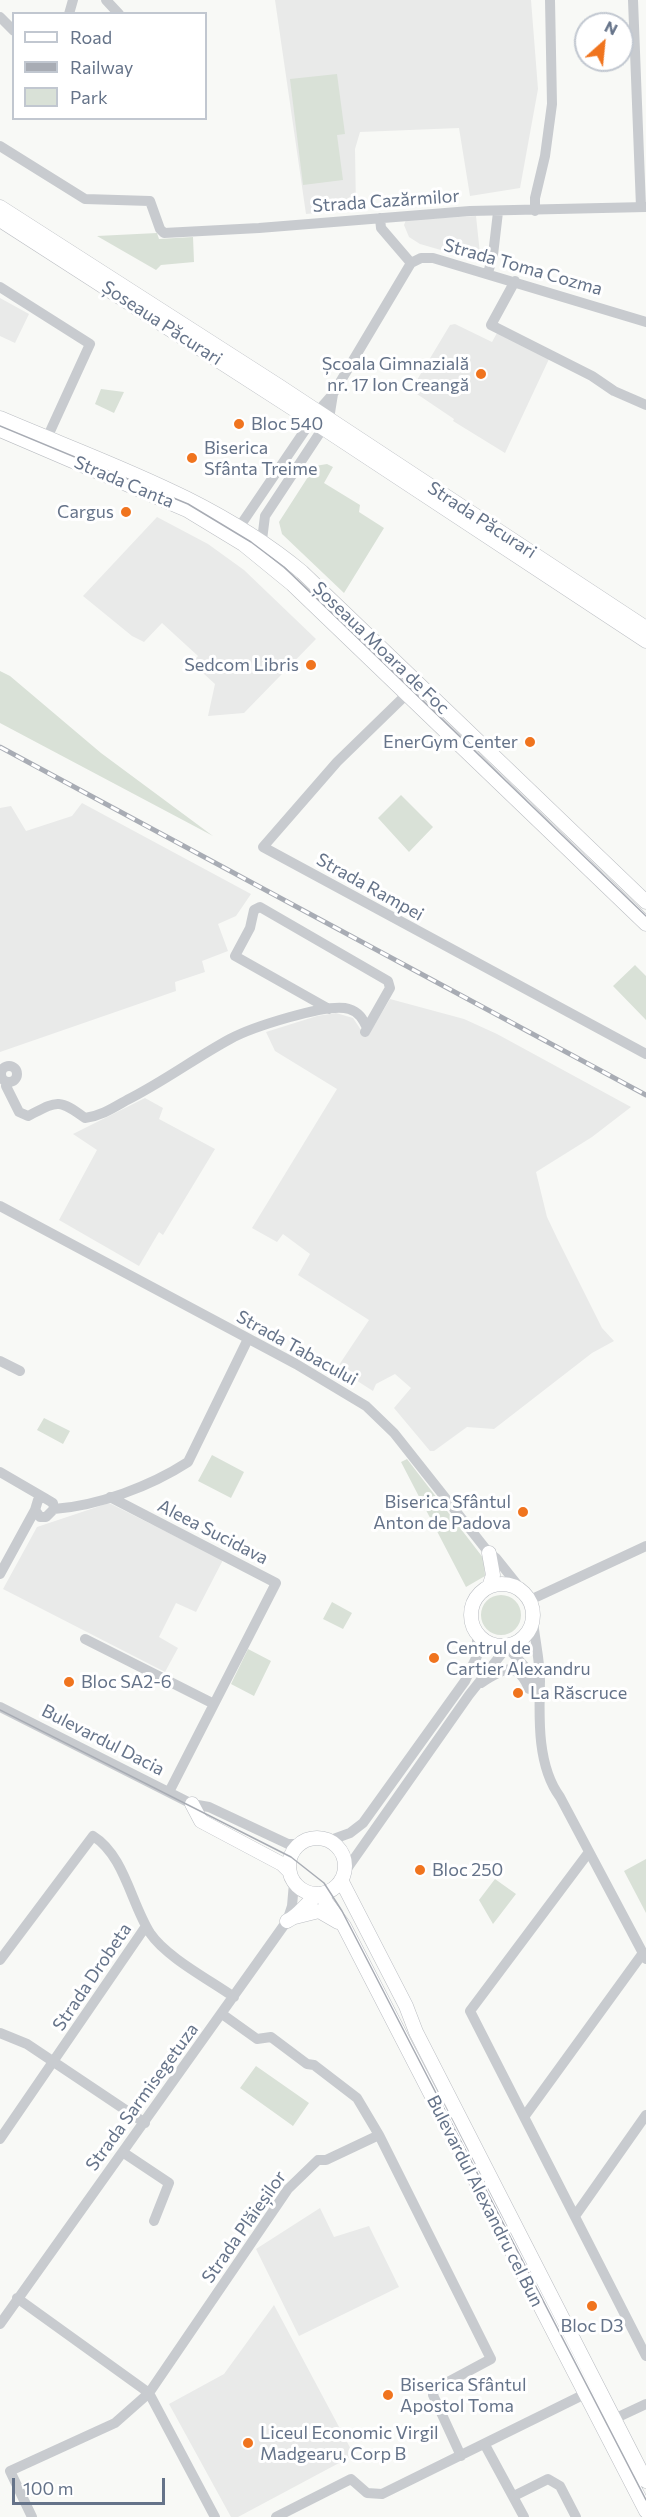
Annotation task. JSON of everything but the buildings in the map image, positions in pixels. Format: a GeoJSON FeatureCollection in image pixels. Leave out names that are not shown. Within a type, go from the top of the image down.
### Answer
{"type":"FeatureCollection","features":[{"type":"Feature","properties":{"kind":"main road","name":"Șoseaua Păcurari"},"geometry":{"type":"LineString","coordinates":[[0,207],[321,420]]}},
{"type":"Feature","properties":{"kind":"main road","name":"Șoseaua Păcurari"},"geometry":{"type":"LineString","coordinates":[[0,220],[321,420]]}},
{"type":"Feature","properties":{"kind":"main road","name":"Strada Canta"},"geometry":{"type":"LineString","coordinates":[[0,418],[190,498],[240,526]]}},
{"type":"Feature","properties":{"kind":"main road","name":"Strada Păcurari"},"geometry":{"type":"LineString","coordinates":[[321,420],[646,628]]}},
{"type":"Feature","properties":{"kind":"main road","name":"Strada Păcurari"},"geometry":{"type":"LineString","coordinates":[[321,420],[646,641]]}},
{"type":"Feature","properties":{"kind":"main road","name":"Strada Canta"},"geometry":{"type":"LineString","coordinates":[[0,430],[164,499],[212,524],[243,544]]}},
{"type":"Feature","properties":{"kind":"main road","name":"Șoseaua Moara de Foc"},"geometry":{"type":"LineString","coordinates":[[240,526],[262,540],[302,572],[646,902]]}},
{"type":"Feature","properties":{"kind":"main road","name":"Șoseaua Moara de Foc"},"geometry":{"type":"LineString","coordinates":[[243,544],[292,584],[646,924]]}},
{"type":"Feature","properties":{"kind":"main road"},"geometry":{"type":"LineString","coordinates":[[489,1553],[493,1575],[489,1587]]}},
{"type":"Feature","properties":{"kind":"main road"},"geometry":{"type":"LineString","coordinates":[[504,1584],[520,1588],[530,1600],[533,1621],[522,1639],[507,1647],[490,1645],[477,1637],[470,1624],[471,1608],[480,1593],[489,1587],[504,1584]]}},
{"type":"Feature","properties":{"kind":"main road"},"geometry":{"type":"LineString","coordinates":[[192,1804],[201,1821],[282,1864],[303,1890],[320,1894]]}},
{"type":"Feature","properties":{"kind":"main road"},"geometry":{"type":"LineString","coordinates":[[291,1919],[309,1900],[334,1888],[343,1876],[342,1854],[328,1841],[314,1839],[301,1844],[291,1857],[292,1877]]}},
{"type":"Feature","properties":{"kind":"main road","name":"Bulevardul Alexandru cel Bun"},"geometry":{"type":"LineString","coordinates":[[343,1876],[345,1891],[406,2006],[421,2042],[592,2391],[646,2511]]}},
{"type":"Feature","properties":{"kind":"main road","name":"Bulevardul Alexandru cel Bun"},"geometry":{"type":"LineString","coordinates":[[320,1894],[344,1926],[592,2391],[614,2420],[646,2481]]}},
{"type":"Feature","properties":{"kind":"main road"},"geometry":{"type":"LineString","coordinates":[[291,1919],[319,1911],[344,1926]]}},
{"type":"Feature","properties":{"kind":"street"},"geometry":{"type":"LineString","coordinates":[[106,0],[117,12]]}},
{"type":"Feature","properties":{"kind":"street"},"geometry":{"type":"LineString","coordinates":[[535,211],[535,198],[545,156],[552,104],[550,0]]}},
{"type":"Feature","properties":{"kind":"street"},"geometry":{"type":"LineString","coordinates":[[633,0],[644,207]]}},
{"type":"Feature","properties":{"kind":"street"},"geometry":{"type":"LineString","coordinates":[[0,17],[12,29]]}},
{"type":"Feature","properties":{"kind":"street","name":"Strada Cazărmilor"},"geometry":{"type":"LineString","coordinates":[[0,146],[85,199],[150,201],[160,229],[164,233],[259,228],[470,211],[644,207]]}},
{"type":"Feature","properties":{"kind":"street"},"geometry":{"type":"LineString","coordinates":[[488,273],[493,255],[498,212]]}},
{"type":"Feature","properties":{"kind":"street"},"geometry":{"type":"LineString","coordinates":[[262,540],[265,516],[321,420],[333,394],[411,263],[381,228],[380,218]]}},
{"type":"Feature","properties":{"kind":"street","name":"Strada Toma Cozma"},"geometry":{"type":"LineString","coordinates":[[411,263],[421,258],[433,258],[646,322]]}},
{"type":"Feature","properties":{"kind":"street"},"geometry":{"type":"LineString","coordinates":[[515,281],[491,325],[592,376],[614,391],[646,405]]}},
{"type":"Feature","properties":{"kind":"street"},"geometry":{"type":"LineString","coordinates":[[0,287],[90,344],[47,438]]}},
{"type":"Feature","properties":{"kind":"street"},"geometry":{"type":"LineString","coordinates":[[240,526],[321,420]]}},
{"type":"Feature","properties":{"kind":"street","name":"Strada Canta"},"geometry":{"type":"LineString","coordinates":[[240,526],[243,533],[292,584]]}},
{"type":"Feature","properties":{"kind":"street"},"geometry":{"type":"LineString","coordinates":[[406,695],[418,683]]}},
{"type":"Feature","properties":{"kind":"street","name":"Strada Rampei"},"geometry":{"type":"LineString","coordinates":[[406,695],[337,762],[264,847],[646,1054]]}},
{"type":"Feature","properties":{"kind":"street"},"geometry":{"type":"LineString","coordinates":[[8,1082],[6,1086],[19,1112],[28,1116],[54,1102],[62,1102],[85,1118],[96,1116],[154,1086],[233,1037],[310,1012],[342,1007],[357,1012],[366,1030],[390,988],[388,981],[260,908],[254,910],[250,928],[235,956],[329,1009]]}},
{"type":"Feature","properties":{"kind":"street","name":"Strada Tabacului"},"geometry":{"type":"LineString","coordinates":[[0,1206],[248,1339],[346,1393],[374,1412],[394,1432],[489,1553],[520,1588]]}},
{"type":"Feature","properties":{"kind":"street"},"geometry":{"type":"LineString","coordinates":[[35,1510],[40,1517],[46,1517],[54,1509],[70,1508],[110,1497],[170,1473],[188,1462],[248,1339]]}},
{"type":"Feature","properties":{"kind":"street"},"geometry":{"type":"LineString","coordinates":[[0,1361],[20,1371]]}},
{"type":"Feature","properties":{"kind":"street"},"geometry":{"type":"LineString","coordinates":[[0,1472],[53,1503],[54,1509]]}},
{"type":"Feature","properties":{"kind":"street"},"geometry":{"type":"LineString","coordinates":[[0,1574],[35,1510],[38,1500],[43,1497]]}},
{"type":"Feature","properties":{"kind":"street","name":"Aleea Sucidava"},"geometry":{"type":"LineString","coordinates":[[110,1497],[276,1583],[169,1792]]}},
{"type":"Feature","properties":{"kind":"street"},"geometry":{"type":"LineString","coordinates":[[530,1600],[646,1546]]}},
{"type":"Feature","properties":{"kind":"street"},"geometry":{"type":"LineString","coordinates":[[524,2116],[644,1956],[549,1782],[540,1724],[538,1700],[540,1680],[533,1621]]}},
{"type":"Feature","properties":{"kind":"street"},"geometry":{"type":"LineString","coordinates":[[328,1841],[350,1833],[363,1823],[465,1681],[477,1656],[477,1637]]}},
{"type":"Feature","properties":{"kind":"street"},"geometry":{"type":"LineString","coordinates":[[85,1639],[214,1704]]}},
{"type":"Feature","properties":{"kind":"street"},"geometry":{"type":"LineString","coordinates":[[343,1876],[475,1687],[507,1647],[528,1670],[538,1700]]}},
{"type":"Feature","properties":{"kind":"street"},"geometry":{"type":"LineString","coordinates":[[475,1687],[500,1671],[516,1670],[526,1684],[540,1724]]}},
{"type":"Feature","properties":{"kind":"street","name":"Bulevardul Dacia"},"geometry":{"type":"LineString","coordinates":[[0,1707],[192,1804],[209,1807],[288,1844],[301,1844]]}},
{"type":"Feature","properties":{"kind":"street"},"geometry":{"type":"LineString","coordinates":[[0,1960],[93,1836],[106,1844],[147,1926]]}},
{"type":"Feature","properties":{"kind":"street"},"geometry":{"type":"LineString","coordinates":[[589,1852],[470,2011],[646,2356]]}},
{"type":"Feature","properties":{"kind":"street","name":"Strada Sarmisegetuza"},"geometry":{"type":"LineString","coordinates":[[0,2324],[4,2307],[17,2298],[291,1919],[292,1877]]}},
{"type":"Feature","properties":{"kind":"street","name":"Strada Drobeta"},"geometry":{"type":"LineString","coordinates":[[0,2139],[147,1926],[159,1945],[234,1997]]}},
{"type":"Feature","properties":{"kind":"street"},"geometry":{"type":"LineString","coordinates":[[222,2014],[257,2039],[271,2037],[307,2064],[314,2065],[357,2098],[379,2135],[491,2359],[435,2388],[433,2395],[461,2456]]}},
{"type":"Feature","properties":{"kind":"street"},"geometry":{"type":"LineString","coordinates":[[0,2033],[27,2044],[55,2061],[145,2123]]}},
{"type":"Feature","properties":{"kind":"street"},"geometry":{"type":"LineString","coordinates":[[575,2216],[646,2115]]}},
{"type":"Feature","properties":{"kind":"street","name":"Strada Plăieșilor"},"geometry":{"type":"LineString","coordinates":[[32,2517],[10,2471],[115,2423],[149,2393],[288,2189],[318,2160],[326,2160],[379,2135]]}},
{"type":"Feature","properties":{"kind":"street"},"geometry":{"type":"LineString","coordinates":[[124,2153],[169,2183],[154,2221]]}},
{"type":"Feature","properties":{"kind":"street"},"geometry":{"type":"LineString","coordinates":[[17,2298],[149,2393],[215,2517]]}},
{"type":"Feature","properties":{"kind":"street"},"geometry":{"type":"LineString","coordinates":[[276,2517],[351,2479],[367,2493],[382,2494],[592,2391]]}},
{"type":"Feature","properties":{"kind":"street"},"geometry":{"type":"LineString","coordinates":[[614,2420],[646,2404]]}},
{"type":"Feature","properties":{"kind":"street"},"geometry":{"type":"LineString","coordinates":[[485,2445],[524,2517]]}},
{"type":"Feature","properties":{"kind":"street"},"geometry":{"type":"LineString","coordinates":[[514,2496],[548,2479],[560,2486],[576,2517]]}},
{"type":"Feature","properties":{"kind":"shaded area"},"geometry":{"type":"Polygon","coordinates":[[[275,0],[531,0],[538,89],[520,188],[470,196],[459,128],[360,132],[355,149],[356,209],[306,214],[275,0]]]}},
{"type":"Feature","properties":{"kind":"shaded area"},"geometry":{"type":"Polygon","coordinates":[[[476,216],[480,254],[472,259],[420,244],[409,237],[404,225],[406,220],[476,216]]]}},
{"type":"Feature","properties":{"kind":"shaded area"},"geometry":{"type":"Polygon","coordinates":[[[0,298],[29,314],[15,343],[0,336],[0,298]]]}},
{"type":"Feature","properties":{"kind":"shaded area","name":"Școala Gimnazială nr. 17 Ion Creangă"},"geometry":{"type":"Polygon","coordinates":[[[455,324],[492,342],[497,333],[549,359],[505,453],[453,421],[454,419],[411,390],[450,325],[455,324]]]}},
{"type":"Feature","properties":{"kind":"shaded area"},"geometry":{"type":"Polygon","coordinates":[[[157,517],[208,544],[244,570],[316,639],[244,713],[208,716],[215,684],[192,663],[198,656],[162,623],[144,642],[132,636],[83,596],[157,517]]]}},
{"type":"Feature","properties":{"kind":"shaded area"},"geometry":{"type":"Polygon","coordinates":[[[82,803],[251,894],[236,916],[218,924],[228,951],[202,961],[205,972],[175,982],[176,991],[0,1052],[0,808],[11,806],[26,831],[72,816],[82,803]]]}},
{"type":"Feature","properties":{"kind":"shaded area"},"geometry":{"type":"Polygon","coordinates":[[[390,999],[464,1019],[497,1034],[631,1107],[592,1137],[536,1172],[547,1217],[602,1328],[614,1341],[592,1353],[494,1429],[467,1427],[434,1451],[430,1451],[394,1408],[411,1388],[395,1374],[376,1384],[373,1391],[337,1368],[369,1320],[298,1275],[310,1254],[283,1234],[277,1242],[252,1228],[337,1089],[275,1051],[266,1032],[317,1016],[336,1013],[353,1018],[361,1030],[369,1034],[390,999]]]}},
{"type":"Feature","properties":{"kind":"shaded area"},"geometry":{"type":"Polygon","coordinates":[[[145,1098],[163,1108],[159,1119],[215,1149],[163,1235],[159,1232],[139,1266],[59,1220],[97,1150],[73,1134],[145,1098]]]}},
{"type":"Feature","properties":{"kind":"shaded area"},"geometry":{"type":"Polygon","coordinates":[[[109,1503],[223,1560],[196,1612],[176,1603],[159,1637],[178,1648],[165,1672],[3,1589],[37,1527],[109,1503]]]}},
{"type":"Feature","properties":{"kind":"shaded area"},"geometry":{"type":"Polygon","coordinates":[[[320,2208],[334,2237],[369,2226],[399,2287],[299,2336],[256,2249],[320,2208]]]}},
{"type":"Feature","properties":{"kind":"shaded area"},"geometry":{"type":"Polygon","coordinates":[[[274,2305],[354,2455],[238,2517],[231,2517],[169,2404],[224,2374],[274,2305]]]}},
{"type":"Feature","properties":{"kind":"green space"},"geometry":{"type":"Polygon","coordinates":[[[337,74],[345,134],[337,135],[343,180],[303,185],[290,79],[337,74]]]}},
{"type":"Feature","properties":{"kind":"green space"},"geometry":{"type":"Polygon","coordinates":[[[157,233],[159,239],[193,237],[194,262],[161,265],[156,270],[97,236],[157,233]]]}},
{"type":"Feature","properties":{"kind":"green space"},"geometry":{"type":"Polygon","coordinates":[[[101,389],[124,392],[114,413],[95,404],[101,389]]]}},
{"type":"Feature","properties":{"kind":"green space"},"geometry":{"type":"Polygon","coordinates":[[[327,464],[333,467],[324,483],[360,505],[359,512],[384,528],[344,593],[282,534],[279,522],[315,466],[327,464]]]}},
{"type":"Feature","properties":{"kind":"green space"},"geometry":{"type":"Polygon","coordinates":[[[0,671],[10,676],[101,753],[213,836],[0,723],[0,671]]]}},
{"type":"Feature","properties":{"kind":"green space"},"geometry":{"type":"Polygon","coordinates":[[[401,795],[433,827],[409,852],[378,818],[401,795]]]}},
{"type":"Feature","properties":{"kind":"green space"},"geometry":{"type":"Polygon","coordinates":[[[635,965],[646,976],[646,1020],[613,986],[635,965]]]}},
{"type":"Feature","properties":{"kind":"green space"},"geometry":{"type":"Polygon","coordinates":[[[44,1418],[70,1431],[63,1444],[37,1430],[44,1418]]]}},
{"type":"Feature","properties":{"kind":"green space"},"geometry":{"type":"Polygon","coordinates":[[[212,1455],[244,1472],[231,1498],[198,1481],[212,1455]]]}},
{"type":"Feature","properties":{"kind":"green space"},"geometry":{"type":"Polygon","coordinates":[[[407,1459],[484,1559],[485,1576],[466,1587],[401,1462],[407,1459]]]}},
{"type":"Feature","properties":{"kind":"green space"},"geometry":{"type":"Polygon","coordinates":[[[501,1595],[515,1601],[521,1615],[515,1629],[501,1635],[487,1629],[481,1615],[487,1601],[501,1595]]]}},
{"type":"Feature","properties":{"kind":"green space"},"geometry":{"type":"Polygon","coordinates":[[[332,1602],[352,1613],[343,1629],[323,1619],[332,1602]]]}},
{"type":"Feature","properties":{"kind":"green space"},"geometry":{"type":"Polygon","coordinates":[[[248,1649],[271,1661],[254,1696],[231,1684],[248,1649]]]}},
{"type":"Feature","properties":{"kind":"green space"},"geometry":{"type":"Polygon","coordinates":[[[646,1859],[646,1913],[624,1871],[646,1859]]]}},
{"type":"Feature","properties":{"kind":"green space"},"geometry":{"type":"Polygon","coordinates":[[[495,1879],[516,1894],[493,1924],[479,1900],[495,1879]]]}},
{"type":"Feature","properties":{"kind":"green space"},"geometry":{"type":"Polygon","coordinates":[[[256,2066],[309,2103],[293,2126],[240,2088],[256,2066]]]}},
{"type":"Feature","properties":{"kind":"tram line"},"geometry":{"type":"LineString","coordinates":[[0,426],[188,504],[251,542],[284,567],[646,916]]}},
{"type":"Feature","properties":{"kind":"tram line"},"geometry":{"type":"LineString","coordinates":[[0,1710],[291,1857],[324,1883],[342,1911],[646,2500]]}},
{"type":"Feature","properties":{"kind":"railway"},"geometry":{"type":"LineString","coordinates":[[0,747],[646,1095]]}},
{"type":"Feature","properties":{"kind":"place","name":"Școala Gimnazială nr. 17 Ion Creangă"},"geometry":{"type":"Point","coordinates":[481,374]}},
{"type":"Feature","properties":{"kind":"place","name":"Bloc 540"},"geometry":{"type":"Point","coordinates":[239,424]}},
{"type":"Feature","properties":{"kind":"place","name":"Biserica Sfânta Treime"},"geometry":{"type":"Point","coordinates":[192,458]}},
{"type":"Feature","properties":{"kind":"place","name":"Cargus"},"geometry":{"type":"Point","coordinates":[126,512]}},
{"type":"Feature","properties":{"kind":"place","name":"Sedcom Libris"},"geometry":{"type":"Point","coordinates":[311,665]}},
{"type":"Feature","properties":{"kind":"place","name":"EnerGym Center"},"geometry":{"type":"Point","coordinates":[530,742]}},
{"type":"Feature","properties":{"kind":"place","name":"Biserica Sfântul Anton de Padova"},"geometry":{"type":"Point","coordinates":[523,1512]}},
{"type":"Feature","properties":{"kind":"place","name":"Centrul de Cartier Alexandru"},"geometry":{"type":"Point","coordinates":[434,1658]}},
{"type":"Feature","properties":{"kind":"place","name":"Bloc SA2-6"},"geometry":{"type":"Point","coordinates":[69,1682]}},
{"type":"Feature","properties":{"kind":"place","name":"La Răscruce"},"geometry":{"type":"Point","coordinates":[518,1693]}},
{"type":"Feature","properties":{"kind":"place","name":"Bloc 250"},"geometry":{"type":"Point","coordinates":[420,1870]}},
{"type":"Feature","properties":{"kind":"place","name":"Bloc D3"},"geometry":{"type":"Point","coordinates":[592,2306]}},
{"type":"Feature","properties":{"kind":"place","name":"Biserica Sfântul Apostol Toma"},"geometry":{"type":"Point","coordinates":[388,2395]}},
{"type":"Feature","properties":{"kind":"place","name":"Liceul Economic Virgil Madgearu, Corp B"},"geometry":{"type":"Point","coordinates":[248,2443]}}]}
